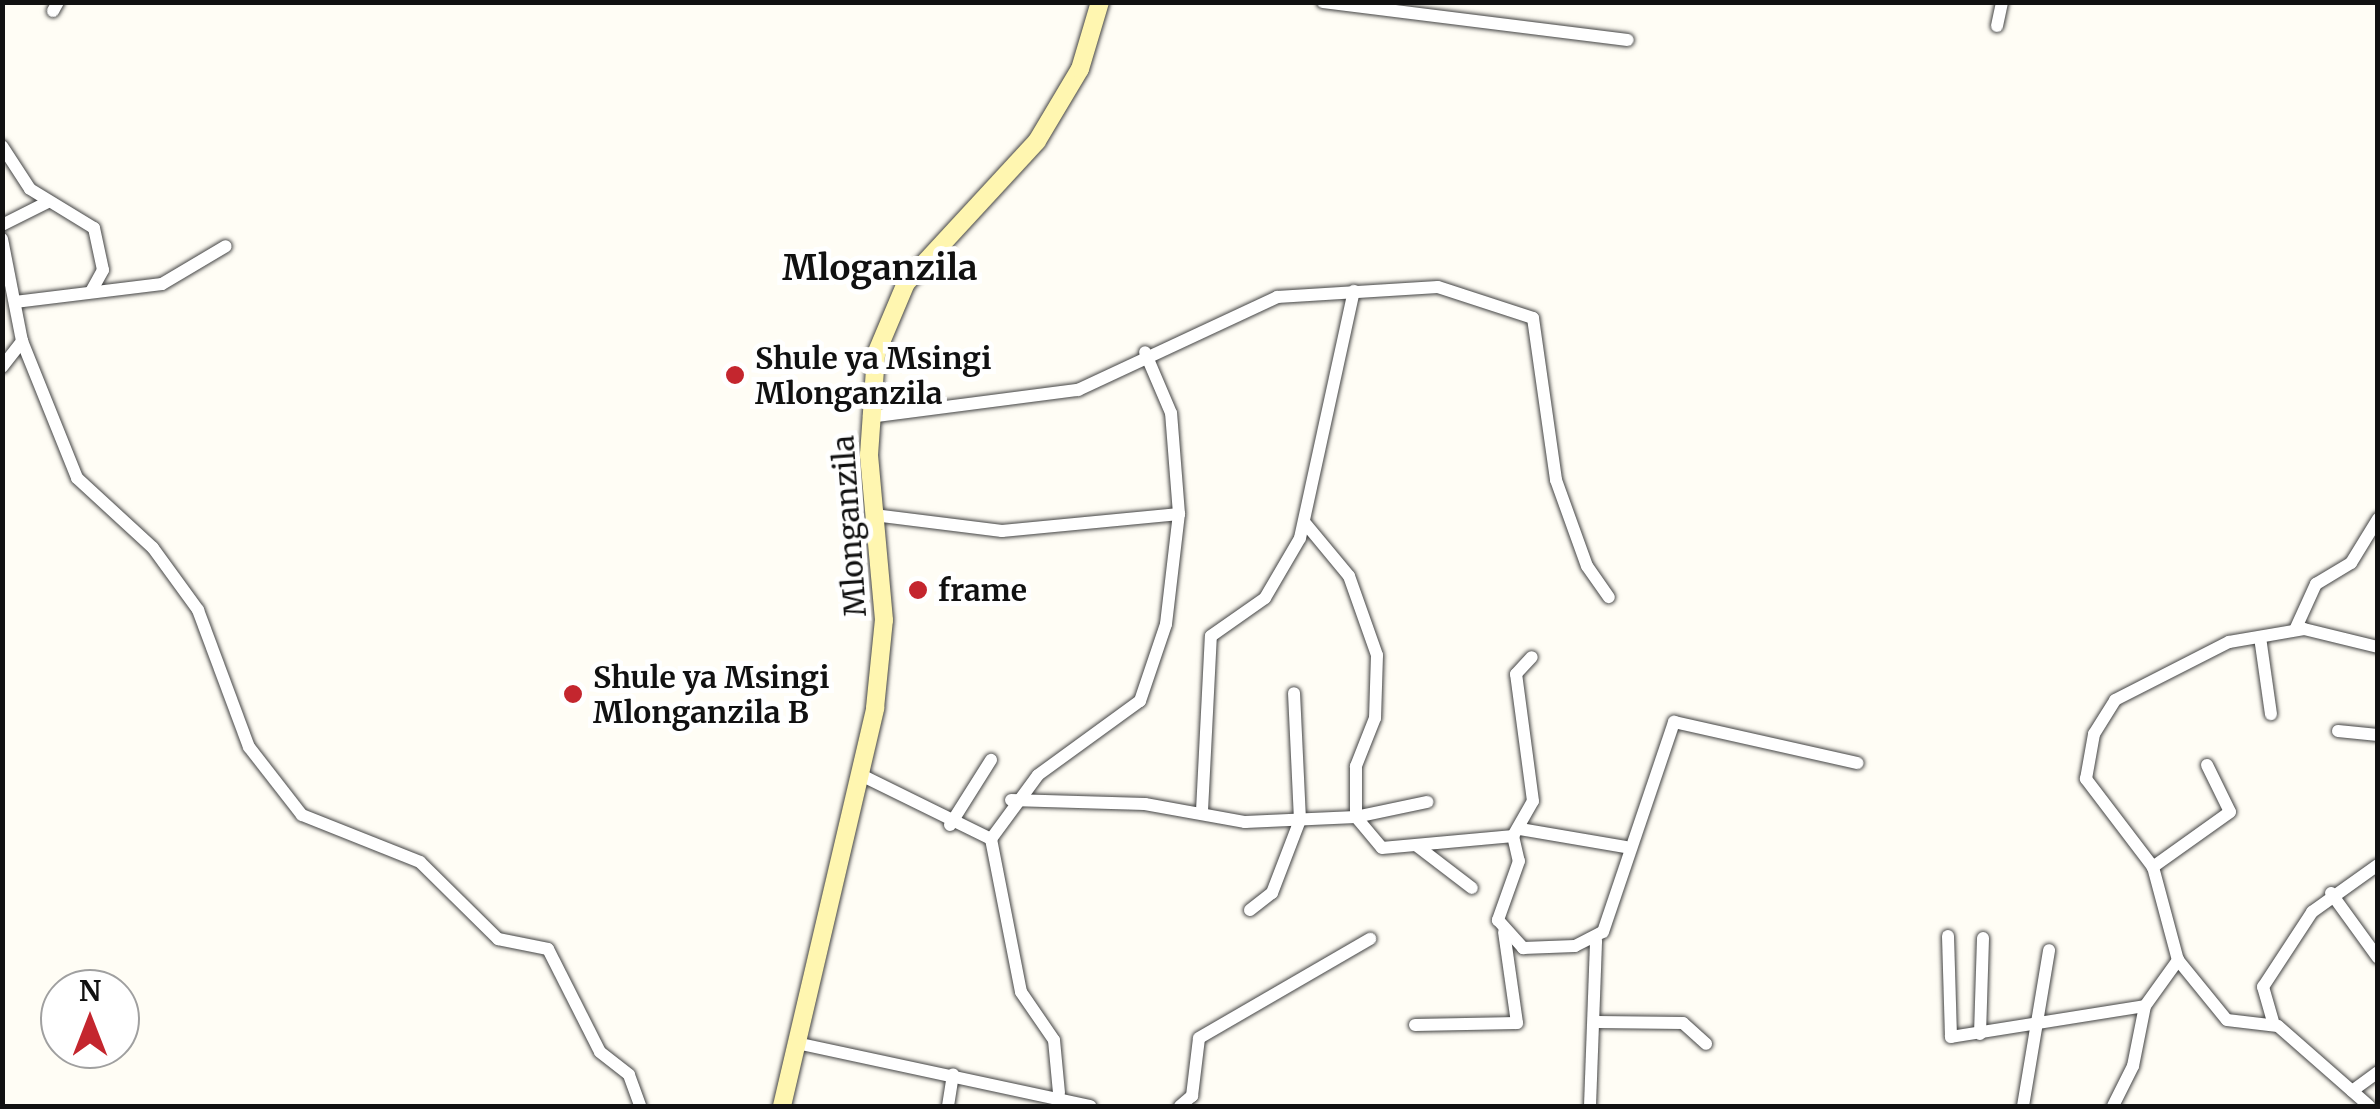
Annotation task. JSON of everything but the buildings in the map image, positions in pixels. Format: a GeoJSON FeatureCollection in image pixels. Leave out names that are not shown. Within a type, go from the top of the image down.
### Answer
{"type":"FeatureCollection","features":[{"type":"Feature","properties":{"kind":"street","name":"Mlonganzila"},"geometry":{"type":"LineString","coordinates":[[782,1106],[801,1044],[863,776],[884,620],[869,417],[891,307],[1036,141],[1080,69],[1100,2]]}},
{"type":"Feature","properties":{"kind":"street"},"geometry":{"type":"LineString","coordinates":[[1322,2],[1628,40]]}},
{"type":"Feature","properties":{"kind":"street"},"geometry":{"type":"LineString","coordinates":[[1997,26],[2002,2]]}},
{"type":"Feature","properties":{"kind":"street"},"geometry":{"type":"LineString","coordinates":[[2,146],[48,202],[100,240],[103,270],[90,292]]}},
{"type":"Feature","properties":{"kind":"street"},"geometry":{"type":"LineString","coordinates":[[2,225],[48,202]]}},
{"type":"Feature","properties":{"kind":"street"},"geometry":{"type":"LineString","coordinates":[[2,240],[22,341],[76,478],[153,548],[198,610],[235,724],[297,810],[420,862],[498,939],[546,947],[600,1052],[629,1074],[640,1106]]}},
{"type":"Feature","properties":{"kind":"street"},"geometry":{"type":"LineString","coordinates":[[15,302],[162,284],[226,246]]}},
{"type":"Feature","properties":{"kind":"street"},"geometry":{"type":"LineString","coordinates":[[869,417],[1061,394],[1145,352],[1277,298],[1438,287],[1533,318],[1556,480],[1588,566],[1609,596]]}},
{"type":"Feature","properties":{"kind":"street"},"geometry":{"type":"LineString","coordinates":[[1202,811],[1212,636],[1265,598],[1305,524],[1354,291]]}},
{"type":"Feature","properties":{"kind":"street"},"geometry":{"type":"LineString","coordinates":[[2,367],[22,341]]}},
{"type":"Feature","properties":{"kind":"street"},"geometry":{"type":"LineString","coordinates":[[1059,1093],[1054,1040],[1020,992],[991,839],[1011,800],[1140,701],[1166,624],[1179,514],[1171,413],[1145,352]]}},
{"type":"Feature","properties":{"kind":"street"},"geometry":{"type":"LineString","coordinates":[[874,515],[1002,531],[1179,514]]}},
{"type":"Feature","properties":{"kind":"street"},"geometry":{"type":"LineString","coordinates":[[2295,630],[2316,584],[2351,563],[2378,519]]}},
{"type":"Feature","properties":{"kind":"street"},"geometry":{"type":"LineString","coordinates":[[1305,524],[1349,576],[1378,656],[1375,718],[1356,766],[1356,817],[1378,848],[1516,832],[1625,847]]}},
{"type":"Feature","properties":{"kind":"street"},"geometry":{"type":"LineString","coordinates":[[2274,1025],[2227,1020],[2178,960],[2153,867],[2086,779],[2094,734],[2121,695],[2210,648],[2295,630],[2378,647]]}},
{"type":"Feature","properties":{"kind":"street"},"geometry":{"type":"LineString","coordinates":[[2260,637],[2271,714]]}},
{"type":"Feature","properties":{"kind":"street"},"geometry":{"type":"LineString","coordinates":[[1414,1026],[1516,1023],[1504,930],[1496,906],[1519,861],[1516,832],[1534,787],[1516,674],[1532,656]]}},
{"type":"Feature","properties":{"kind":"street"},"geometry":{"type":"LineString","coordinates":[[1250,910],[1272,893],[1300,820],[1294,693]]}},
{"type":"Feature","properties":{"kind":"street"},"geometry":{"type":"LineString","coordinates":[[1590,1106],[1597,1022],[1596,940],[1625,847],[1659,784],[1674,722],[1857,763]]}},
{"type":"Feature","properties":{"kind":"street"},"geometry":{"type":"LineString","coordinates":[[2338,731],[2378,735]]}},
{"type":"Feature","properties":{"kind":"street"},"geometry":{"type":"LineString","coordinates":[[950,825],[991,760]]}},
{"type":"Feature","properties":{"kind":"street"},"geometry":{"type":"LineString","coordinates":[[2153,867],[2230,812],[2207,766]]}},
{"type":"Feature","properties":{"kind":"street"},"geometry":{"type":"LineString","coordinates":[[863,776],[950,825],[991,839]]}},
{"type":"Feature","properties":{"kind":"street"},"geometry":{"type":"LineString","coordinates":[[1011,800],[1202,811],[1245,822],[1356,817],[1428,802]]}},
{"type":"Feature","properties":{"kind":"street"},"geometry":{"type":"LineString","coordinates":[[1417,846],[1472,888]]}},
{"type":"Feature","properties":{"kind":"street"},"geometry":{"type":"LineString","coordinates":[[2368,1106],[2274,1025],[2262,989],[2331,893],[2378,865]]}},
{"type":"Feature","properties":{"kind":"street"},"geometry":{"type":"LineString","coordinates":[[2331,893],[2378,958]]}},
{"type":"Feature","properties":{"kind":"street"},"geometry":{"type":"LineString","coordinates":[[1504,930],[1538,953],[1596,940]]}},
{"type":"Feature","properties":{"kind":"street"},"geometry":{"type":"LineString","coordinates":[[1948,936],[1947,1033],[1980,1034],[2034,1018],[2145,1006]]}},
{"type":"Feature","properties":{"kind":"street"},"geometry":{"type":"LineString","coordinates":[[1980,1034],[1983,938]]}},
{"type":"Feature","properties":{"kind":"street"},"geometry":{"type":"LineString","coordinates":[[1180,1106],[1192,1096],[1199,1038],[1224,1032],[1370,939]]}},
{"type":"Feature","properties":{"kind":"street"},"geometry":{"type":"LineString","coordinates":[[2023,1106],[2034,1018],[2049,950]]}},
{"type":"Feature","properties":{"kind":"street"},"geometry":{"type":"LineString","coordinates":[[2113,1106],[2133,1066],[2145,1006],[2178,960]]}},
{"type":"Feature","properties":{"kind":"street"},"geometry":{"type":"LineString","coordinates":[[1597,1022],[1683,1023],[1706,1044]]}},
{"type":"Feature","properties":{"kind":"street"},"geometry":{"type":"LineString","coordinates":[[801,1044],[894,1070],[953,1074],[1059,1093],[1090,1106]]}},
{"type":"Feature","properties":{"kind":"street"},"geometry":{"type":"LineString","coordinates":[[2352,1091],[2378,1072]]}},
{"type":"Feature","properties":{"kind":"street"},"geometry":{"type":"LineString","coordinates":[[948,1106],[953,1074]]}},
{"type":"Feature","properties":{"kind":"place","name":"Shule ya Msingi Mlonganzila"},"geometry":{"type":"Point","coordinates":[735,375]}},
{"type":"Feature","properties":{"kind":"place","name":"frame"},"geometry":{"type":"Point","coordinates":[918,590]}},
{"type":"Feature","properties":{"kind":"place","name":"Shule ya Msingi Mlonganzila B"},"geometry":{"type":"Point","coordinates":[573,694]}},
{"type":"Feature","properties":{"kind":"district","name":"Mloganzila"},"geometry":{"type":"Point","coordinates":[880,268]}}]}
